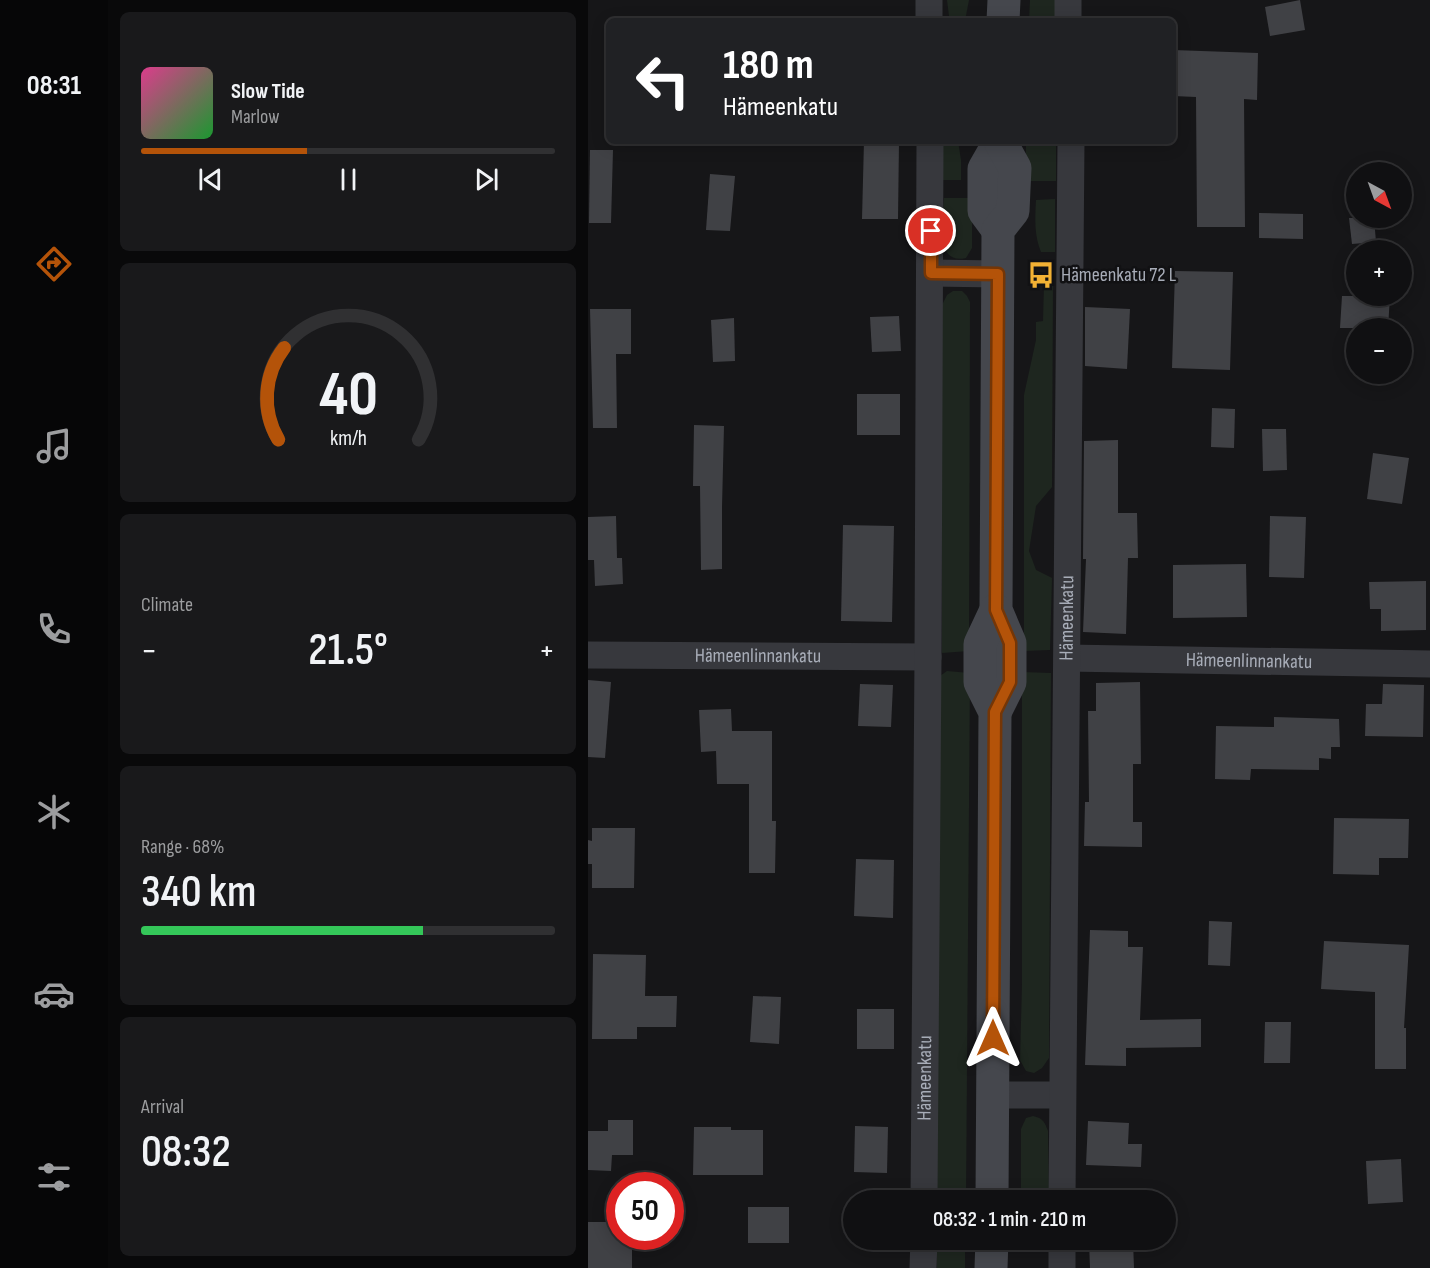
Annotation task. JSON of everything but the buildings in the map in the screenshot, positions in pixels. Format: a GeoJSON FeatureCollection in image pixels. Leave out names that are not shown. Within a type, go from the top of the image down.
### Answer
{"type":"FeatureCollection","features":[{"type":"Feature","properties":{"kind":"main road"},"geometry":{"type":"LineString","coordinates":[[1003,18],[1004,0]]}},
{"type":"Feature","properties":{"kind":"main road"},"geometry":{"type":"LineString","coordinates":[[992,1190],[995,712],[1010,682],[1010,643],[996,610],[998,230],[1013,211],[1014,189],[1014,168],[1002,144]]}},
{"type":"Feature","properties":{"kind":"main road"},"geometry":{"type":"LineString","coordinates":[[991,1268],[992,1250]]}},
{"type":"Feature","properties":{"kind":"street"},"geometry":{"type":"LineString","coordinates":[[929,0],[929,18]]}},
{"type":"Feature","properties":{"kind":"street"},"geometry":{"type":"LineString","coordinates":[[1068,0],[1068,18]]}},
{"type":"Feature","properties":{"kind":"street","name":"Hämeenkatu"},"geometry":{"type":"LineString","coordinates":[[924,1190],[930,144]]}},
{"type":"Feature","properties":{"kind":"street","name":"Hämeenkatu"},"geometry":{"type":"LineString","coordinates":[[1062,1190],[1071,144]]}},
{"type":"Feature","properties":{"kind":"street"},"geometry":{"type":"LineString","coordinates":[[931,273],[998,274]]}},
{"type":"Feature","properties":{"kind":"street","name":"Hämeenlinnankatu"},"geometry":{"type":"LineString","coordinates":[[588,655],[928,657]]}},
{"type":"Feature","properties":{"kind":"street","name":"Hämeenlinnankatu"},"geometry":{"type":"LineString","coordinates":[[1067,658],[1430,664]]}},
{"type":"Feature","properties":{"kind":"street"},"geometry":{"type":"LineString","coordinates":[[993,1095],[1062,1095]]}},
{"type":"Feature","properties":{"kind":"street"},"geometry":{"type":"LineString","coordinates":[[923,1268],[924,1250]]}},
{"type":"Feature","properties":{"kind":"street"},"geometry":{"type":"LineString","coordinates":[[1062,1250],[1062,1268]]}},
{"type":"Feature","properties":{"kind":"shaded area"},"geometry":{"type":"Polygon","coordinates":[[[947,0],[969,0],[966,18],[950,18],[947,0]]]}},
{"type":"Feature","properties":{"kind":"shaded area"},"geometry":{"type":"Polygon","coordinates":[[[1030,0],[1056,0],[1058,18],[1029,18],[1030,0]]]}},
{"type":"Feature","properties":{"kind":"shaded area"},"geometry":{"type":"Polygon","coordinates":[[[943,144],[958,144],[961,180],[943,180],[943,144]]]}},
{"type":"Feature","properties":{"kind":"shaded area"},"geometry":{"type":"Polygon","coordinates":[[[1026,144],[1056,144],[1056,181],[1026,181],[1026,144]]]}},
{"type":"Feature","properties":{"kind":"shaded area"},"geometry":{"type":"Polygon","coordinates":[[[944,198],[972,198],[972,248],[966,258],[949,255],[945,248],[942,227],[944,198]]]}},
{"type":"Feature","properties":{"kind":"shaded area"},"geometry":{"type":"Polygon","coordinates":[[[1055,199],[1055,252],[1041,252],[1036,233],[1036,200],[1055,199]]]}},
{"type":"Feature","properties":{"kind":"shaded area"},"geometry":{"type":"Polygon","coordinates":[[[1053,283],[1052,487],[1036,506],[1029,551],[1036,570],[1052,578],[1050,650],[1024,651],[1024,395],[1036,340],[1036,322],[1043,321],[1044,284],[1053,283]]]}},
{"type":"Feature","properties":{"kind":"shaded area"},"geometry":{"type":"Polygon","coordinates":[[[953,291],[962,291],[970,302],[969,651],[942,653],[942,305],[947,295],[953,291]]]}},
{"type":"Feature","properties":{"kind":"shaded area"},"geometry":{"type":"Polygon","coordinates":[[[947,671],[970,673],[966,1190],[937,1190],[940,676],[947,671]]]}},
{"type":"Feature","properties":{"kind":"shaded area"},"geometry":{"type":"Polygon","coordinates":[[[1022,672],[1051,673],[1049,1058],[1042,1068],[1034,1073],[1026,1071],[1020,1060],[1022,672]]]}},
{"type":"Feature","properties":{"kind":"shaded area"},"geometry":{"type":"Polygon","coordinates":[[[1033,1116],[1039,1118],[1048,1131],[1049,1190],[1021,1190],[1021,1129],[1026,1118],[1033,1116]]]}},
{"type":"Feature","properties":{"kind":"shaded area"},"geometry":{"type":"Polygon","coordinates":[[[937,1250],[965,1250],[965,1268],[937,1268],[937,1250]]]}},
{"type":"Feature","properties":{"kind":"place","name":"Hämeenkatu 72 L"},"geometry":{"type":"Point","coordinates":[1041,275]}},
{"type":"Feature","properties":{"kind":"route"},"geometry":{"type":"LineString","coordinates":[[931,231],[931,273],[998,274],[996,610],[1010,643],[1010,682],[995,712],[993,1038]]}}]}
